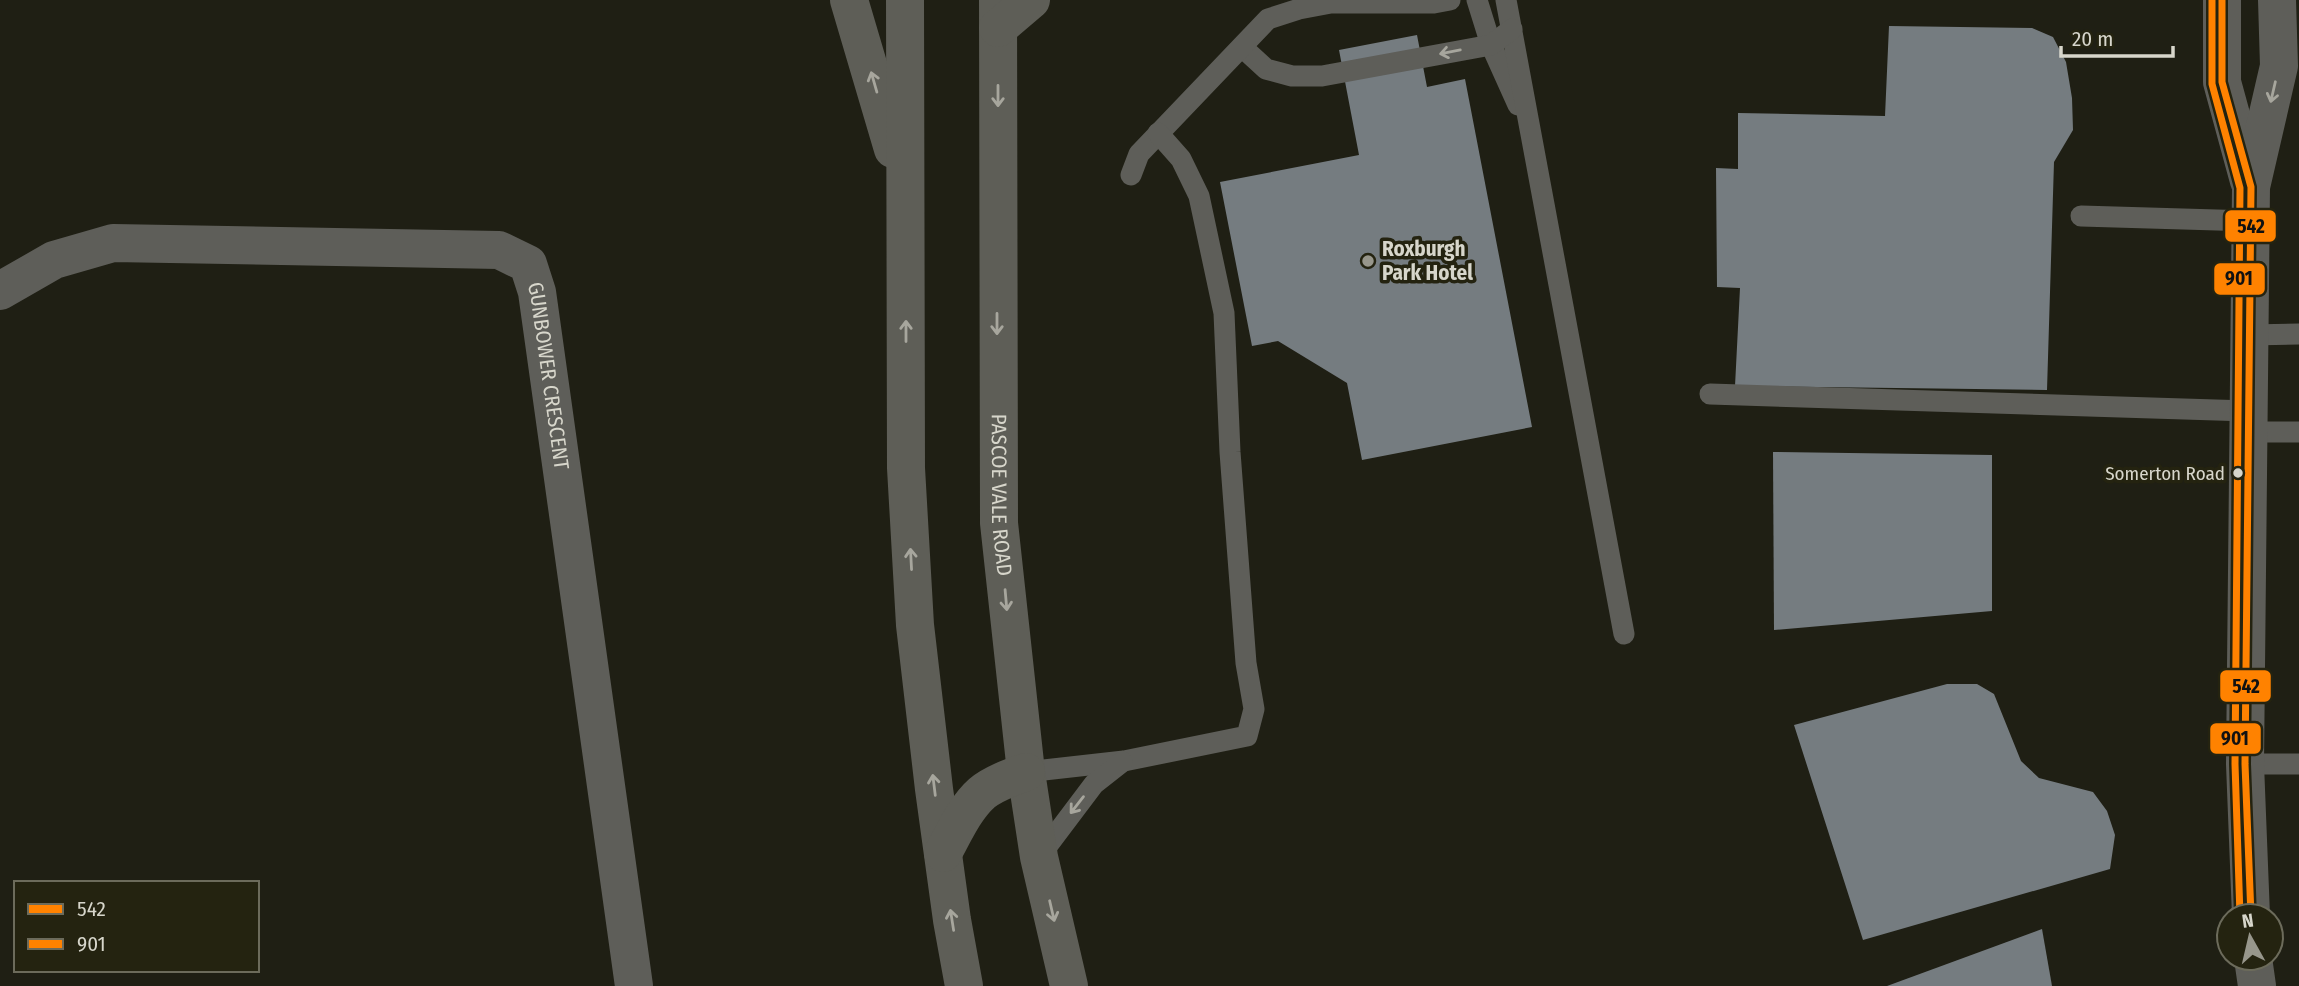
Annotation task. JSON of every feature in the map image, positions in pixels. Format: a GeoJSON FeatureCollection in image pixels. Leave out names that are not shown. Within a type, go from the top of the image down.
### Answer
{"type":"FeatureCollection","features":[{"type":"Feature","properties":{"kind":"main road"},"geometry":{"type":"LineString","coordinates":[[849,0],[906,195]]}},
{"type":"Feature","properties":{"kind":"main road"},"geometry":{"type":"LineString","coordinates":[[905,0],[906,468],[915,625],[943,853],[964,986]]}},
{"type":"Feature","properties":{"kind":"main road"},"geometry":{"type":"LineString","coordinates":[[998,14],[1031,0]]}},
{"type":"Feature","properties":{"kind":"main road","name":"PASCOE VALE ROAD"},"geometry":{"type":"LineString","coordinates":[[998,14],[999,523],[1026,772],[1039,857],[1069,986]]}},
{"type":"Feature","properties":{"kind":"main road"},"geometry":{"type":"LineString","coordinates":[[943,853],[962,818],[982,793],[1026,772]]}},
{"type":"Feature","properties":{"kind":"street"},"geometry":{"type":"LineString","coordinates":[[2222,0],[2222,82],[2250,204]]}},
{"type":"Feature","properties":{"kind":"street"},"geometry":{"type":"LineString","coordinates":[[2250,902],[2245,764],[2250,204],[2279,66],[2277,0]]}},
{"type":"Feature","properties":{"kind":"street","name":"GUNBOWER CRESCENT"},"geometry":{"type":"LineString","coordinates":[[0,291],[54,260],[113,243],[499,250],[528,264],[537,292],[634,986]]}},
{"type":"Feature","properties":{"kind":"lane"},"geometry":{"type":"LineString","coordinates":[[1131,175],[1139,154],[1268,19],[1299,9],[1331,4],[1434,3],[1450,0]]}},
{"type":"Feature","properties":{"kind":"lane"},"geometry":{"type":"LineString","coordinates":[[1477,0],[1491,45],[1532,138]]}},
{"type":"Feature","properties":{"kind":"lane"},"geometry":{"type":"LineString","coordinates":[[1506,0],[1624,634]]}},
{"type":"Feature","properties":{"kind":"lane"},"geometry":{"type":"LineString","coordinates":[[1242,47],[1266,69],[1292,76],[1322,76],[1491,45],[1512,29]]}},
{"type":"Feature","properties":{"kind":"lane"},"geometry":{"type":"LineString","coordinates":[[1026,772],[1124,761],[1247,736],[1254,709],[1246,663],[1230,452],[1224,313],[1199,196],[1181,159],[1158,133]]}},
{"type":"Feature","properties":{"kind":"lane"},"geometry":{"type":"LineString","coordinates":[[2081,216],[2250,204]]}},
{"type":"Feature","properties":{"kind":"lane"},"geometry":{"type":"LineString","coordinates":[[2249,335],[2299,334]]}},
{"type":"Feature","properties":{"kind":"lane"},"geometry":{"type":"LineString","coordinates":[[1710,394],[2248,421],[2299,432]]}},
{"type":"Feature","properties":{"kind":"lane"},"geometry":{"type":"LineString","coordinates":[[1039,857],[1094,784],[1124,761]]}},
{"type":"Feature","properties":{"kind":"lane"},"geometry":{"type":"LineString","coordinates":[[2245,764],[2299,764]]}},
{"type":"Feature","properties":{"kind":"building"},"geometry":{"type":"Polygon","coordinates":[[[1889,26],[2032,28],[2053,37],[2066,62],[2072,98],[2073,130],[2054,162],[2047,390],[1735,386],[1740,288],[1717,287],[1716,168],[1738,169],[1738,113],[1885,116],[1889,26]]]}},
{"type":"Feature","properties":{"kind":"building","name":"Roxburgh Park Hotel"},"geometry":{"type":"Polygon","coordinates":[[[1417,35],[1427,87],[1465,79],[1532,427],[1362,460],[1347,383],[1278,341],[1252,346],[1220,182],[1359,155],[1339,50],[1417,35]]]}},
{"type":"Feature","properties":{"kind":"building"},"geometry":{"type":"Polygon","coordinates":[[[1773,452],[1992,455],[1992,611],[1774,630],[1773,452]]]}},
{"type":"Feature","properties":{"kind":"building"},"geometry":{"type":"Polygon","coordinates":[[[1947,684],[1977,684],[1994,694],[2021,761],[2039,778],[2093,792],[2107,811],[2115,835],[2110,869],[1863,940],[1794,725],[1947,684]]]}},
{"type":"Feature","properties":{"kind":"building"},"geometry":{"type":"Polygon","coordinates":[[[2042,929],[2052,986],[1887,986],[2042,929]]]}},
{"type":"Feature","properties":{"kind":"transit line","name":"901"},"geometry":{"type":"LineString","coordinates":[[2212,0],[2212,84],[2240,188],[2235,764],[2240,902]]}},
{"type":"Feature","properties":{"kind":"transit line","name":"542"},"geometry":{"type":"LineString","coordinates":[[2222,0],[2222,82],[2251,187],[2245,764],[2250,902]]}},
{"type":"Feature","properties":{"kind":"place","name":"Roxburgh Park Hotel"},"geometry":{"type":"Point","coordinates":[1368,261]}},
{"type":"Feature","properties":{"kind":"place","name":"Somerton Road"},"geometry":{"type":"Point","coordinates":[2238,473]}}]}
